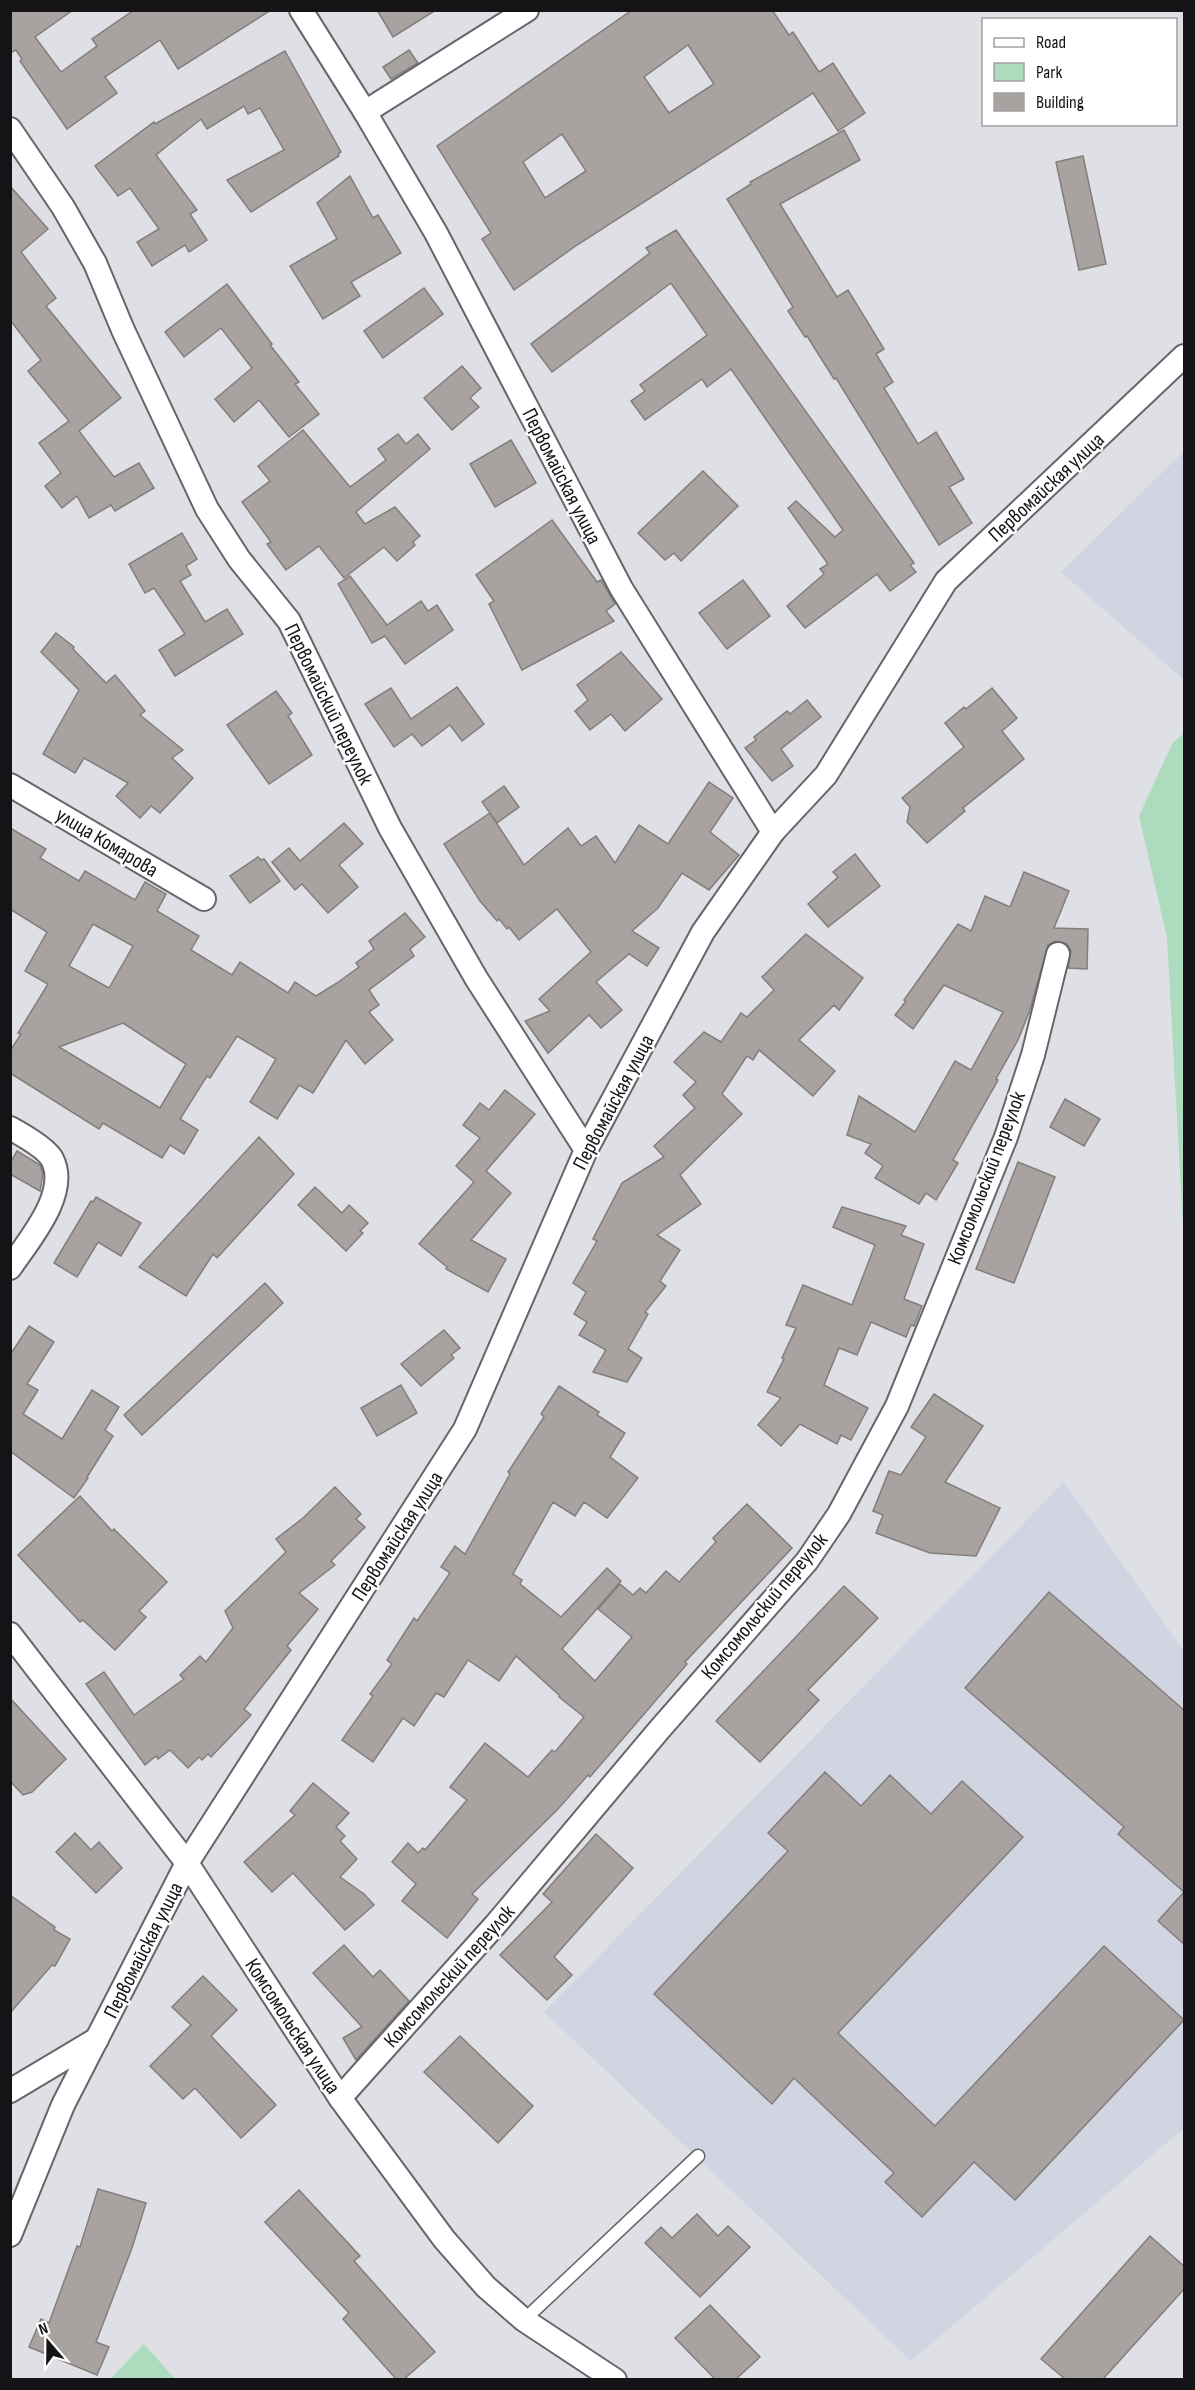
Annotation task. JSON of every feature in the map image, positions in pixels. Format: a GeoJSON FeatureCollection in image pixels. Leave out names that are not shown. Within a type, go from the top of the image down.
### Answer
{"type":"FeatureCollection","features":[{"type":"Feature","properties":{"kind":"street","name":"Первомайская улица"},"geometry":{"type":"LineString","coordinates":[[301,10],[365,112],[436,233],[621,588],[773,832]]}},
{"type":"Feature","properties":{"kind":"street"},"geometry":{"type":"LineString","coordinates":[[365,112],[527,10]]}},
{"type":"Feature","properties":{"kind":"street","name":"Первомайский переулок"},"geometry":{"type":"LineString","coordinates":[[10,129],[63,207],[95,263],[123,330],[207,509],[239,559],[289,621],[390,828],[476,978],[586,1150]]}},
{"type":"Feature","properties":{"kind":"street","name":"Первомайская улица"},"geometry":{"type":"LineString","coordinates":[[10,2235],[63,2105],[187,1863],[465,1430],[586,1150],[703,932],[773,832],[826,775],[946,580],[1185,357]]}},
{"type":"Feature","properties":{"kind":"street","name":"улица Комарова"},"geometry":{"type":"LineString","coordinates":[[10,785],[204,899]]}},
{"type":"Feature","properties":{"kind":"street","name":"Комсомольский переулок"},"geometry":{"type":"LineString","coordinates":[[340,2098],[496,1924],[659,1730],[807,1561],[839,1514],[897,1407],[1006,1137],[1033,1055],[1058,954]]}},
{"type":"Feature","properties":{"kind":"street"},"geometry":{"type":"LineString","coordinates":[[10,1128],[27,1137],[52,1158],[57,1185],[47,1212],[10,1268]]}},
{"type":"Feature","properties":{"kind":"street","name":"Комсомольская улица"},"geometry":{"type":"LineString","coordinates":[[10,1634],[187,1863],[340,2098],[444,2239],[486,2287],[524,2320],[615,2379]]}},
{"type":"Feature","properties":{"kind":"street"},"geometry":{"type":"LineString","coordinates":[[10,2091],[98,2038]]}},
{"type":"Feature","properties":{"kind":"lane"},"geometry":{"type":"LineString","coordinates":[[524,2320],[698,2156]]}},
{"type":"Feature","properties":{"kind":"shaded area"},"geometry":{"type":"Polygon","coordinates":[[[1184,451],[1184,680],[1061,572],[1184,451]]]}},
{"type":"Feature","properties":{"kind":"shaded area"},"geometry":{"type":"Polygon","coordinates":[[[1064,1482],[1184,1651],[1184,2128],[911,2361],[544,2012],[1064,1482]]]}},
{"type":"Feature","properties":{"kind":"green space"},"geometry":{"type":"Polygon","coordinates":[[[1184,733],[1184,1244],[1167,938],[1139,816],[1172,744],[1184,733]]]}},
{"type":"Feature","properties":{"kind":"green space"},"geometry":{"type":"Polygon","coordinates":[[[144,2344],[175,2379],[110,2379],[144,2344]]]}},
{"type":"Feature","properties":{"kind":"building"},"geometry":{"type":"Polygon","coordinates":[[[10,10],[73,10],[35,37],[61,72],[97,46],[92,39],[134,10],[271,10],[178,69],[160,40],[105,77],[117,93],[67,129],[20,61],[22,59],[16,50],[10,53],[10,10]]]}},
{"type":"Feature","properties":{"kind":"building"},"geometry":{"type":"Polygon","coordinates":[[[377,10],[436,10],[393,37],[377,10]]]}},
{"type":"Feature","properties":{"kind":"building"},"geometry":{"type":"Polygon","coordinates":[[[632,10],[772,10],[789,35],[793,32],[819,72],[833,63],[865,113],[838,131],[813,93],[577,245],[514,290],[482,239],[491,233],[437,146],[632,10]],[[688,45],[644,77],[669,113],[714,84],[688,45]],[[562,134],[523,162],[545,198],[586,171],[562,134]]]}},
{"type":"Feature","properties":{"kind":"building"},"geometry":{"type":"Polygon","coordinates":[[[409,50],[418,63],[391,79],[383,67],[409,50]]]}},
{"type":"Feature","properties":{"kind":"building"},"geometry":{"type":"Polygon","coordinates":[[[285,51],[341,152],[339,156],[251,212],[227,180],[284,150],[260,108],[248,114],[244,106],[207,129],[201,119],[156,155],[197,210],[190,214],[207,240],[189,252],[185,245],[152,266],[137,242],[159,229],[130,188],[118,196],[95,166],[154,122],[155,124],[285,51]]]}},
{"type":"Feature","properties":{"kind":"building"},"geometry":{"type":"Polygon","coordinates":[[[844,130],[860,160],[780,204],[837,297],[848,290],[884,349],[876,354],[893,382],[884,388],[918,444],[936,432],[964,479],[949,487],[972,523],[939,545],[836,378],[834,379],[788,311],[793,307],[727,199],[751,184],[750,182],[844,130]]]}},
{"type":"Feature","properties":{"kind":"building"},"geometry":{"type":"Polygon","coordinates":[[[1083,156],[1106,264],[1079,270],[1056,162],[1083,156]]]}},
{"type":"Feature","properties":{"kind":"building"},"geometry":{"type":"Polygon","coordinates":[[[350,176],[373,218],[378,215],[401,253],[351,282],[360,296],[323,319],[290,266],[337,239],[317,203],[350,176]]]}},
{"type":"Feature","properties":{"kind":"building"},"geometry":{"type":"Polygon","coordinates":[[[10,186],[48,229],[21,252],[56,298],[46,306],[121,398],[79,431],[114,477],[139,463],[154,488],[115,511],[111,505],[89,518],[77,496],[62,508],[45,486],[61,473],[39,443],[69,421],[28,371],[41,360],[10,320],[10,186]]]}},
{"type":"Feature","properties":{"kind":"building"},"geometry":{"type":"Polygon","coordinates":[[[676,230],[914,563],[910,565],[916,572],[890,591],[877,574],[805,628],[787,606],[824,574],[820,569],[828,564],[788,508],[796,501],[835,537],[843,530],[731,369],[707,387],[702,379],[645,420],[631,401],[645,391],[640,385],[707,335],[671,283],[552,372],[531,344],[650,253],[646,248],[676,230]]]}},
{"type":"Feature","properties":{"kind":"building"},"geometry":{"type":"Polygon","coordinates":[[[227,284],[299,382],[295,384],[319,414],[289,437],[259,400],[234,422],[215,399],[252,368],[221,328],[184,357],[165,332],[227,284]]]}},
{"type":"Feature","properties":{"kind":"building"},"geometry":{"type":"Polygon","coordinates":[[[424,288],[443,314],[383,358],[364,331],[424,288]]]}},
{"type":"Feature","properties":{"kind":"building"},"geometry":{"type":"Polygon","coordinates":[[[462,366],[481,388],[470,398],[479,407],[452,430],[424,398],[462,366]]]}},
{"type":"Feature","properties":{"kind":"building"},"geometry":{"type":"Polygon","coordinates":[[[303,430],[350,487],[386,460],[378,449],[398,434],[406,444],[418,434],[430,449],[356,512],[365,524],[395,507],[420,536],[413,542],[415,545],[397,561],[384,547],[344,578],[319,546],[286,570],[267,544],[271,542],[242,502],[270,481],[258,466],[303,430]]]}},
{"type":"Feature","properties":{"kind":"building"},"geometry":{"type":"Polygon","coordinates":[[[511,440],[536,483],[495,507],[470,464],[511,440]]]}},
{"type":"Feature","properties":{"kind":"building"},"geometry":{"type":"Polygon","coordinates":[[[703,471],[738,506],[681,561],[674,553],[665,560],[638,533],[703,471]]]}},
{"type":"Feature","properties":{"kind":"building"},"geometry":{"type":"Polygon","coordinates":[[[552,520],[597,582],[601,580],[615,604],[606,611],[614,621],[522,670],[489,604],[494,601],[476,575],[552,520]]]}},
{"type":"Feature","properties":{"kind":"building"},"geometry":{"type":"Polygon","coordinates":[[[182,533],[197,559],[186,566],[191,575],[180,581],[205,622],[227,609],[243,634],[175,676],[159,650],[185,634],[154,588],[145,593],[129,564],[182,533]]]}},
{"type":"Feature","properties":{"kind":"building"},"geometry":{"type":"Polygon","coordinates":[[[350,576],[387,625],[421,601],[428,611],[437,605],[453,630],[405,664],[385,636],[372,643],[338,584],[350,576]]]}},
{"type":"Feature","properties":{"kind":"building"},"geometry":{"type":"Polygon","coordinates":[[[743,580],[770,616],[727,649],[699,613],[743,580]]]}},
{"type":"Feature","properties":{"kind":"building"},"geometry":{"type":"Polygon","coordinates":[[[56,633],[74,647],[73,649],[106,683],[115,675],[145,711],[140,715],[183,750],[172,758],[193,778],[160,813],[151,806],[140,818],[116,796],[128,783],[84,758],[75,773],[43,754],[79,690],[41,652],[56,633]]]}},
{"type":"Feature","properties":{"kind":"building"},"geometry":{"type":"Polygon","coordinates":[[[621,652],[662,699],[625,731],[611,714],[590,730],[575,711],[588,700],[577,685],[621,652]]]}},
{"type":"Feature","properties":{"kind":"building"},"geometry":{"type":"Polygon","coordinates":[[[457,687],[484,724],[462,741],[450,725],[422,746],[412,734],[394,747],[365,704],[391,688],[411,719],[457,687]]]}},
{"type":"Feature","properties":{"kind":"building"},"geometry":{"type":"Polygon","coordinates":[[[992,688],[1017,718],[1002,731],[1024,759],[963,808],[965,811],[927,843],[907,822],[910,807],[902,798],[964,747],[945,723],[992,688]]]}},
{"type":"Feature","properties":{"kind":"building"},"geometry":{"type":"Polygon","coordinates":[[[276,691],[292,713],[288,716],[312,755],[269,784],[227,725],[276,691]]]}},
{"type":"Feature","properties":{"kind":"building"},"geometry":{"type":"Polygon","coordinates":[[[807,700],[821,717],[781,749],[793,766],[772,781],[745,748],[756,740],[754,737],[787,711],[790,714],[807,700]]]}},
{"type":"Feature","properties":{"kind":"building"},"geometry":{"type":"Polygon","coordinates":[[[709,782],[733,798],[710,832],[739,855],[709,890],[682,873],[658,908],[632,931],[659,948],[647,966],[629,954],[596,982],[622,1010],[601,1028],[589,1015],[548,1053],[525,1021],[550,1011],[539,999],[591,952],[557,909],[519,940],[509,927],[507,929],[499,919],[497,921],[480,901],[444,844],[490,813],[524,865],[568,828],[581,846],[596,836],[615,863],[639,825],[668,844],[709,782]]]}},
{"type":"Feature","properties":{"kind":"building"},"geometry":{"type":"Polygon","coordinates":[[[504,786],[519,807],[497,823],[482,802],[504,786]]]}},
{"type":"Feature","properties":{"kind":"building"},"geometry":{"type":"Polygon","coordinates":[[[344,823],[363,844],[339,865],[358,887],[328,913],[302,884],[295,890],[272,862],[289,848],[300,861],[344,823]]]}},
{"type":"Feature","properties":{"kind":"building"},"geometry":{"type":"Polygon","coordinates":[[[10,828],[46,849],[40,858],[79,881],[85,871],[135,900],[145,882],[166,894],[157,911],[199,936],[191,950],[232,975],[240,962],[288,993],[295,982],[316,996],[337,983],[359,967],[356,963],[374,949],[369,941],[405,913],[425,937],[410,949],[414,956],[369,990],[379,1005],[369,1012],[393,1040],[365,1064],[346,1040],[313,1093],[299,1085],[277,1119],[250,1102],[276,1059],[237,1036],[210,1078],[207,1076],[180,1119],[198,1130],[184,1154],[170,1145],[162,1158],[103,1123],[99,1129],[10,1073],[10,1051],[21,1034],[18,1033],[48,984],[25,971],[47,932],[10,909],[10,828]],[[93,924],[69,966],[109,988],[133,946],[93,924]],[[123,1023],[59,1047],[160,1108],[186,1064],[123,1023]]]}},
{"type":"Feature","properties":{"kind":"building"},"geometry":{"type":"Polygon","coordinates":[[[855,854],[880,886],[828,927],[808,904],[838,877],[833,872],[855,854]]]}},
{"type":"Feature","properties":{"kind":"building"},"geometry":{"type":"Polygon","coordinates":[[[258,857],[261,860],[264,859],[280,881],[250,903],[230,876],[258,857]]]}},
{"type":"Feature","properties":{"kind":"building"},"geometry":{"type":"Polygon","coordinates":[[[1024,872],[1069,891],[1054,928],[1088,929],[1087,969],[1068,968],[1071,951],[1067,944],[1055,941],[1048,945],[1030,1010],[1018,1040],[953,1160],[958,1163],[936,1200],[926,1193],[919,1204],[875,1178],[883,1166],[865,1153],[871,1144],[847,1135],[859,1096],[915,1132],[955,1061],[971,1070],[1003,1012],[944,985],[913,1029],[895,1015],[958,924],[971,931],[985,896],[1010,907],[1024,872]]]}},
{"type":"Feature","properties":{"kind":"building"},"geometry":{"type":"Polygon","coordinates":[[[806,934],[863,978],[839,1010],[834,1005],[799,1040],[835,1071],[813,1096],[759,1050],[753,1060],[747,1056],[722,1094],[742,1114],[680,1175],[701,1204],[657,1235],[680,1250],[660,1281],[666,1286],[645,1312],[648,1314],[628,1349],[642,1358],[627,1382],[593,1372],[606,1350],[579,1335],[587,1322],[574,1314],[586,1292],[573,1283],[597,1241],[593,1239],[622,1183],[664,1157],[654,1146],[695,1108],[683,1095],[696,1082],[674,1062],[704,1032],[721,1042],[741,1013],[747,1017],[774,990],[762,977],[806,934]]]}},
{"type":"Feature","properties":{"kind":"building"},"geometry":{"type":"Polygon","coordinates":[[[505,1090],[535,1114],[486,1171],[511,1193],[471,1240],[506,1259],[488,1292],[446,1269],[447,1267],[419,1244],[474,1182],[456,1166],[480,1138],[463,1125],[480,1103],[489,1110],[505,1090]]]}},
{"type":"Feature","properties":{"kind":"building"},"geometry":{"type":"Polygon","coordinates":[[[1065,1099],[1100,1119],[1084,1146],[1050,1127],[1065,1099]]]}},
{"type":"Feature","properties":{"kind":"building"},"geometry":{"type":"Polygon","coordinates":[[[259,1137],[294,1174],[217,1258],[213,1254],[186,1296],[139,1267],[259,1137]]]}},
{"type":"Feature","properties":{"kind":"building"},"geometry":{"type":"Polygon","coordinates":[[[17,1151],[40,1165],[43,1174],[40,1191],[10,1174],[10,1163],[17,1151]]]}},
{"type":"Feature","properties":{"kind":"building"},"geometry":{"type":"Polygon","coordinates":[[[1018,1162],[1055,1177],[1014,1283],[976,1269],[1018,1162]]]}},
{"type":"Feature","properties":{"kind":"building"},"geometry":{"type":"Polygon","coordinates":[[[315,1187],[342,1213],[349,1205],[368,1223],[360,1231],[363,1233],[346,1251],[298,1205],[315,1187]]]}},
{"type":"Feature","properties":{"kind":"building"},"geometry":{"type":"Polygon","coordinates":[[[96,1197],[141,1223],[121,1256],[98,1242],[77,1277],[54,1263],[91,1201],[93,1202],[96,1197]]]}},
{"type":"Feature","properties":{"kind":"building"},"geometry":{"type":"Polygon","coordinates":[[[842,1207],[906,1226],[901,1235],[924,1244],[904,1299],[922,1306],[914,1326],[911,1325],[906,1337],[871,1322],[857,1355],[839,1348],[824,1385],[868,1408],[851,1440],[841,1435],[837,1444],[800,1424],[781,1446],[758,1425],[781,1398],[767,1392],[784,1359],[782,1358],[796,1328],[786,1325],[803,1285],[852,1305],[875,1245],[833,1227],[842,1207]]]}},
{"type":"Feature","properties":{"kind":"building"},"geometry":{"type":"Polygon","coordinates":[[[265,1283],[283,1303],[142,1435],[124,1415],[265,1283]]]}},
{"type":"Feature","properties":{"kind":"building"},"geometry":{"type":"Polygon","coordinates":[[[29,1326],[54,1342],[27,1384],[38,1390],[23,1414],[62,1439],[92,1390],[119,1407],[105,1430],[113,1436],[74,1498],[10,1451],[10,1355],[29,1326]]]}},
{"type":"Feature","properties":{"kind":"building"},"geometry":{"type":"Polygon","coordinates":[[[444,1330],[460,1348],[451,1355],[454,1358],[421,1386],[401,1364],[444,1330]]]}},
{"type":"Feature","properties":{"kind":"building"},"geometry":{"type":"Polygon","coordinates":[[[401,1385],[417,1413],[377,1436],[361,1408],[401,1385]]]}},
{"type":"Feature","properties":{"kind":"building"},"geometry":{"type":"Polygon","coordinates":[[[559,1386],[599,1412],[597,1415],[625,1433],[610,1457],[638,1478],[607,1518],[584,1502],[575,1516],[553,1502],[513,1574],[522,1580],[520,1584],[561,1617],[607,1568],[621,1581],[562,1649],[595,1681],[632,1637],[598,1609],[620,1584],[633,1595],[640,1588],[646,1593],[666,1571],[679,1582],[716,1542],[713,1538],[747,1504],[792,1548],[685,1662],[687,1664],[590,1777],[588,1775],[558,1809],[472,1894],[478,1899],[447,1938],[402,1901],[416,1884],[392,1862],[408,1843],[418,1853],[423,1848],[425,1850],[467,1800],[450,1787],[485,1743],[528,1777],[552,1750],[555,1752],[584,1717],[559,1697],[516,1656],[499,1681],[468,1660],[444,1697],[436,1693],[414,1726],[403,1718],[373,1762],[342,1740],[373,1696],[370,1694],[392,1664],[387,1660],[414,1618],[417,1621],[450,1573],[441,1567],[455,1546],[465,1554],[510,1474],[508,1472],[544,1417],[541,1414],[559,1386]]]}},
{"type":"Feature","properties":{"kind":"building"},"geometry":{"type":"Polygon","coordinates":[[[934,1394],[983,1426],[945,1482],[1000,1508],[976,1556],[930,1553],[876,1533],[883,1515],[873,1511],[889,1471],[901,1475],[926,1437],[911,1427],[934,1394]]]}},
{"type":"Feature","properties":{"kind":"building"},"geometry":{"type":"Polygon","coordinates":[[[335,1487],[361,1514],[356,1519],[365,1527],[331,1561],[335,1565],[299,1593],[318,1609],[287,1646],[291,1650],[244,1709],[251,1715],[211,1757],[208,1754],[202,1760],[199,1757],[188,1768],[170,1750],[158,1759],[156,1756],[145,1765],[86,1684],[104,1672],[134,1715],[184,1679],[180,1675],[200,1656],[206,1662],[233,1628],[225,1611],[286,1552],[276,1539],[303,1518],[335,1487]]]}},
{"type":"Feature","properties":{"kind":"building"},"geometry":{"type":"Polygon","coordinates":[[[80,1496],[112,1531],[114,1529],[167,1582],[139,1611],[146,1617],[115,1650],[83,1620],[80,1622],[18,1555],[80,1496]]]}},
{"type":"Feature","properties":{"kind":"building"},"geometry":{"type":"Polygon","coordinates":[[[844,1586],[878,1618],[808,1690],[819,1700],[760,1762],[716,1721],[844,1586]]]}},
{"type":"Feature","properties":{"kind":"building"},"geometry":{"type":"Polygon","coordinates":[[[1049,1592],[1185,1711],[1185,1945],[1158,1921],[1184,1892],[1118,1834],[1124,1827],[965,1688],[1049,1592]]]}},
{"type":"Feature","properties":{"kind":"building"},"geometry":{"type":"Polygon","coordinates":[[[10,1698],[66,1759],[32,1792],[23,1795],[10,1781],[10,1698]]]}},
{"type":"Feature","properties":{"kind":"building"},"geometry":{"type":"Polygon","coordinates":[[[825,1772],[861,1806],[890,1775],[931,1814],[962,1781],[1023,1837],[838,2033],[935,2126],[1104,1946],[1184,2020],[1015,2200],[974,2162],[922,2217],[885,2182],[894,2173],[794,2078],[772,2104],[654,1994],[788,1851],[768,1833],[825,1772]]]}},
{"type":"Feature","properties":{"kind":"building"},"geometry":{"type":"Polygon","coordinates":[[[313,1783],[349,1813],[336,1827],[345,1836],[340,1841],[357,1859],[340,1877],[364,1894],[374,1905],[345,1930],[293,1873],[272,1892],[244,1862],[295,1815],[290,1811],[313,1783]]]}},
{"type":"Feature","properties":{"kind":"building"},"geometry":{"type":"Polygon","coordinates":[[[75,1833],[91,1850],[99,1842],[122,1868],[96,1893],[56,1852],[75,1833]]]}},
{"type":"Feature","properties":{"kind":"building"},"geometry":{"type":"Polygon","coordinates":[[[596,1834],[633,1868],[554,1957],[572,1975],[547,2000],[500,1955],[552,1902],[543,1894],[596,1834]]]}},
{"type":"Feature","properties":{"kind":"building"},"geometry":{"type":"Polygon","coordinates":[[[10,1895],[55,1927],[54,1930],[70,1939],[55,1966],[52,1965],[10,2013],[10,1895]]]}},
{"type":"Feature","properties":{"kind":"building"},"geometry":{"type":"Polygon","coordinates":[[[344,1945],[373,1977],[380,1970],[409,2001],[356,2060],[343,2038],[362,2027],[313,1973],[344,1945]]]}},
{"type":"Feature","properties":{"kind":"building"},"geometry":{"type":"Polygon","coordinates":[[[203,1976],[237,2010],[211,2036],[276,2105],[241,2138],[195,2088],[183,2099],[150,2066],[191,2025],[172,2007],[203,1976]]]}},
{"type":"Feature","properties":{"kind":"building"},"geometry":{"type":"Polygon","coordinates":[[[460,2036],[533,2106],[498,2143],[424,2072],[460,2036]]]}},
{"type":"Feature","properties":{"kind":"building"},"geometry":{"type":"Polygon","coordinates":[[[98,2189],[146,2203],[132,2248],[96,2342],[109,2347],[97,2375],[29,2347],[41,2319],[49,2323],[77,2246],[80,2247],[98,2189]]]}},
{"type":"Feature","properties":{"kind":"building"},"geometry":{"type":"Polygon","coordinates":[[[299,2190],[360,2256],[354,2261],[435,2352],[404,2379],[396,2379],[343,2319],[349,2313],[265,2222],[299,2190]]]}},
{"type":"Feature","properties":{"kind":"building"},"geometry":{"type":"Polygon","coordinates":[[[697,2214],[718,2236],[728,2226],[750,2247],[700,2297],[645,2243],[661,2227],[672,2238],[697,2214]]]}},
{"type":"Feature","properties":{"kind":"building"},"geometry":{"type":"Polygon","coordinates":[[[1150,2236],[1185,2267],[1185,2288],[1103,2379],[1065,2379],[1041,2359],[1150,2236]]]}},
{"type":"Feature","properties":{"kind":"building"},"geometry":{"type":"Polygon","coordinates":[[[710,2305],[760,2357],[736,2379],[715,2379],[675,2338],[710,2305]]]}}]}
